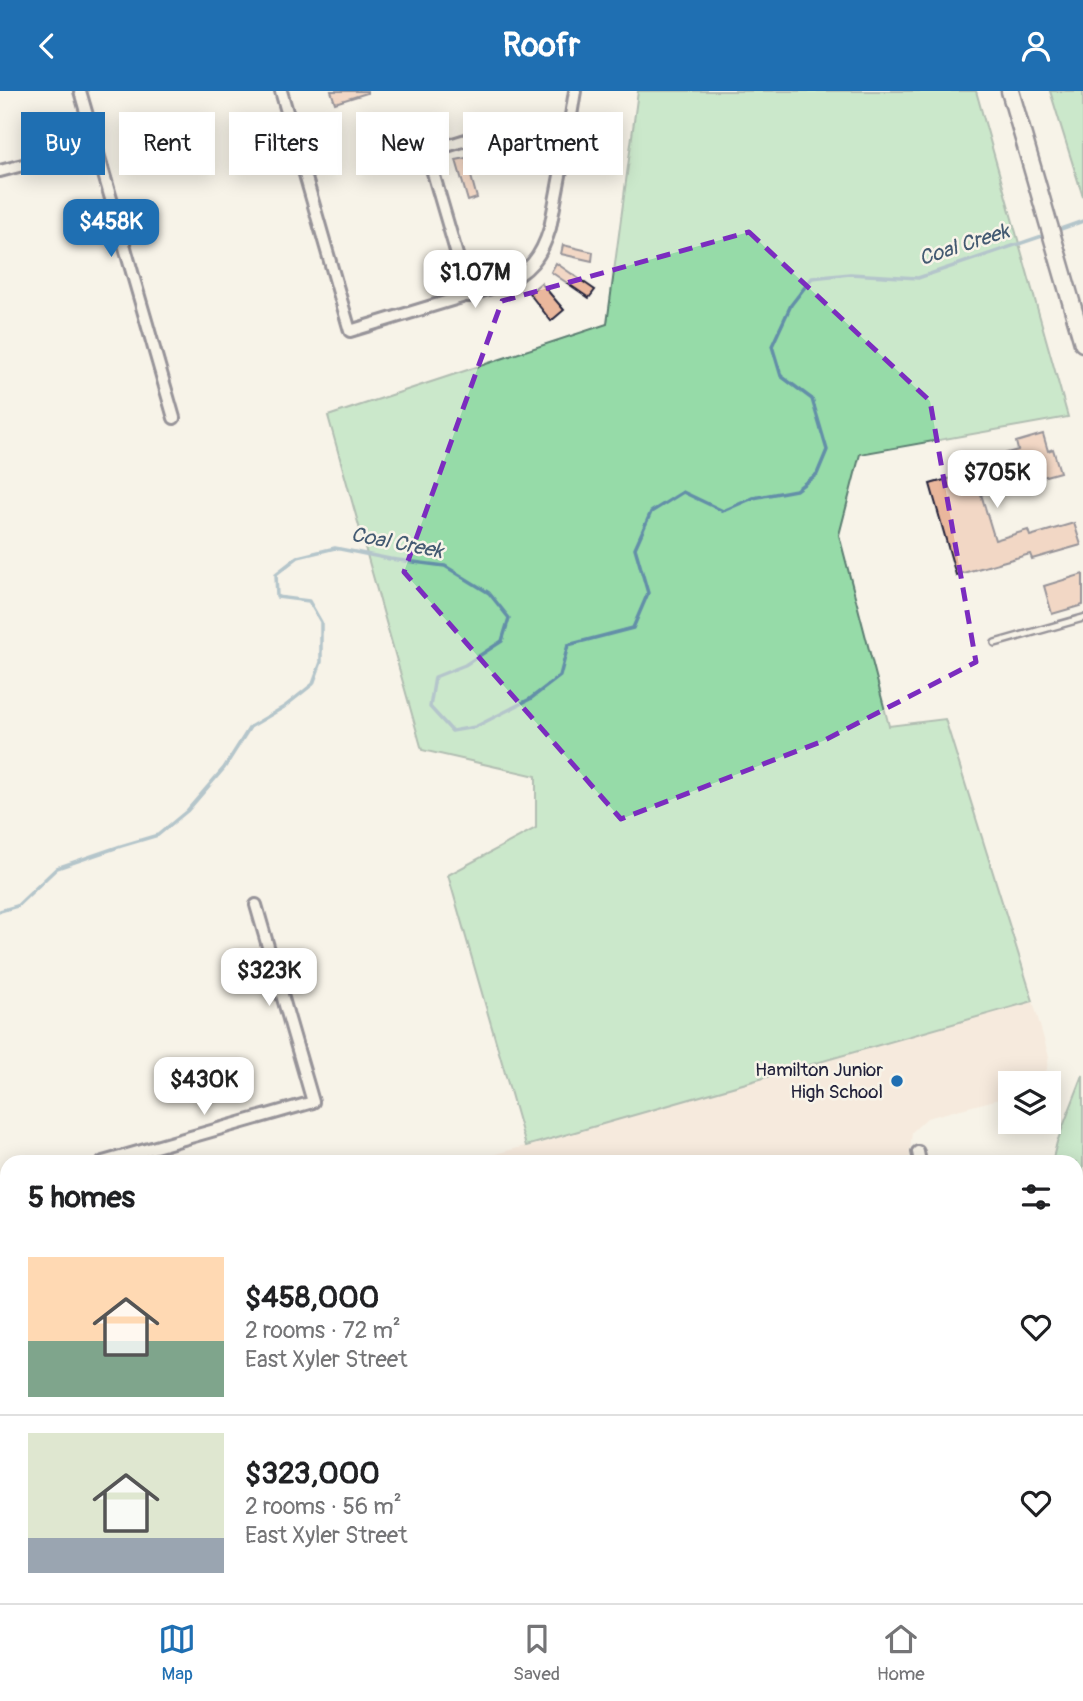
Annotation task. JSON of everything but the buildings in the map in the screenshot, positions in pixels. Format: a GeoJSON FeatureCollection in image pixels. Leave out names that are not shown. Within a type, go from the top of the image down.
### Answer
{"type":"FeatureCollection","features":[{"type":"Feature","properties":{"kind":"main road"},"geometry":{"type":"LineString","coordinates":[[1010,91],[1083,343]]}},
{"type":"Feature","properties":{"kind":"street"},"geometry":{"type":"LineString","coordinates":[[80,91],[86,112]]}},
{"type":"Feature","properties":{"kind":"street"},"geometry":{"type":"LineString","coordinates":[[281,91],[350,331],[469,296],[520,276],[540,253],[546,240],[560,175]]}},
{"type":"Feature","properties":{"kind":"street"},"geometry":{"type":"LineString","coordinates":[[572,112],[575,91]]}},
{"type":"Feature","properties":{"kind":"street"},"geometry":{"type":"LineString","coordinates":[[463,141],[427,152],[469,296]]}},
{"type":"Feature","properties":{"kind":"street"},"geometry":{"type":"LineString","coordinates":[[0,171],[21,165]]}},
{"type":"Feature","properties":{"kind":"street"},"geometry":{"type":"LineString","coordinates":[[103,175],[174,418]]}},
{"type":"Feature","properties":{"kind":"street"},"geometry":{"type":"LineString","coordinates":[[128,1155],[313,1102],[257,905]]}},
{"type":"Feature","properties":{"kind":"lane"},"geometry":{"type":"LineString","coordinates":[[995,643],[1083,618]]}},
{"type":"Feature","properties":{"kind":"highlighted area"},"geometry":{"type":"Polygon","coordinates":[[[749,232],[930,401],[976,662],[823,741],[621,819],[404,572],[502,301],[749,232]]]}},
{"type":"Feature","properties":{"kind":"shaded area","name":"Hamilton Junior High School"},"geometry":{"type":"Polygon","coordinates":[[[1033,1001],[1049,1057],[1046,1071],[998,1071],[998,1099],[927,1118],[912,1132],[910,1155],[493,1155],[1033,1001]]]}},
{"type":"Feature","properties":{"kind":"green space"},"geometry":{"type":"Polygon","coordinates":[[[638,91],[976,91],[1068,417],[860,454],[839,535],[889,726],[945,719],[1033,1001],[526,1146],[448,875],[536,828],[536,776],[422,750],[328,416],[607,324],[638,91]]]}},
{"type":"Feature","properties":{"kind":"green space"},"geometry":{"type":"Polygon","coordinates":[[[1050,91],[1083,91],[1083,197],[1050,91]]]}},
{"type":"Feature","properties":{"kind":"green space"},"geometry":{"type":"Polygon","coordinates":[[[1083,1075],[1083,1155],[1054,1155],[1057,1142],[1083,1075]]]}},
{"type":"Feature","properties":{"kind":"waterway","name":"Coal Creek"},"geometry":{"type":"LineString","coordinates":[[1055,231],[1083,221]]}},
{"type":"Feature","properties":{"kind":"waterway","name":"Coal Creek"},"geometry":{"type":"LineString","coordinates":[[0,911],[17,906],[57,868],[158,835],[187,811],[224,768],[250,727],[284,707],[313,684],[321,662],[321,622],[309,601],[277,597],[276,574],[298,557],[335,548],[445,566],[489,593],[509,618],[502,641],[465,665],[435,677],[430,707],[452,731],[475,727],[530,699],[560,676],[568,645],[633,628],[648,593],[635,548],[651,512],[683,492],[723,511],[753,498],[796,490],[817,474],[827,450],[812,399],[781,376],[772,346],[791,305],[812,278],[850,274],[918,278],[1048,234]]}},
{"type":"Feature","properties":{"kind":"place","name":"Hamilton Junior High School"},"geometry":{"type":"Point","coordinates":[897,1081]}}]}
